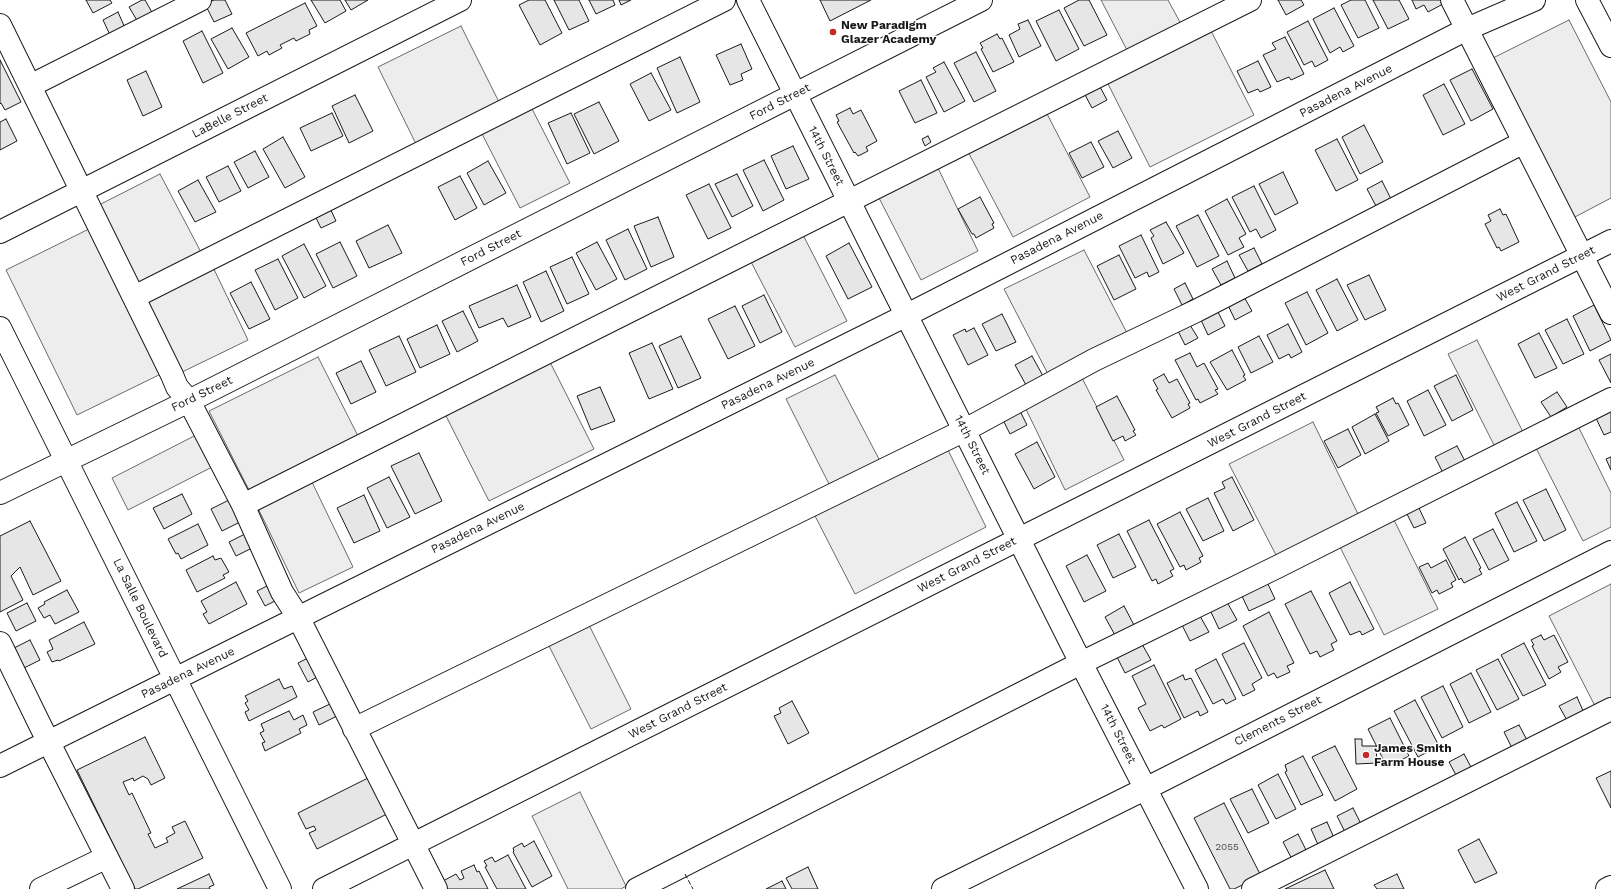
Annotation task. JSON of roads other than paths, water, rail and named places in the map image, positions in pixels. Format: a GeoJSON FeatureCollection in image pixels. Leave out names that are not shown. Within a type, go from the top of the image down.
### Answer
{"type":"FeatureCollection","features":[{"type":"Feature","properties":{"kind":"main road"},"geometry":{"type":"LineString","coordinates":[[30,86],[200,0]]}},
{"type":"Feature","properties":{"kind":"main road","name":"LaBelle Street"},"geometry":{"type":"LineString","coordinates":[[0,232],[460,0]]}},
{"type":"Feature","properties":{"kind":"main road"},"geometry":{"type":"LineString","coordinates":[[134,297],[724,0]]}},
{"type":"Feature","properties":{"kind":"main road","name":"14th Street"},"geometry":{"type":"LineString","coordinates":[[748,0],[794,95],[1197,889]]}},
{"type":"Feature","properties":{"kind":"main road","name":"Ford Street"},"geometry":{"type":"LineString","coordinates":[[0,493],[189,401],[981,0]]}},
{"type":"Feature","properties":{"kind":"main road"},"geometry":{"type":"LineString","coordinates":[[243,505],[1250,0]]}},
{"type":"Feature","properties":{"kind":"main road"},"geometry":{"type":"LineString","coordinates":[[1452,0],[1611,313]]}},
{"type":"Feature","properties":{"kind":"main road","name":"Pasadena Avenue"},"geometry":{"type":"LineString","coordinates":[[0,766],[907,315],[1467,30],[1534,0]]}},
{"type":"Feature","properties":{"kind":"main road"},"geometry":{"type":"LineString","coordinates":[[1587,0],[1611,46]]}},
{"type":"Feature","properties":{"kind":"main road"},"geometry":{"type":"LineString","coordinates":[[0,25],[177,386],[189,401],[243,505],[282,592],[298,617],[436,889]]}},
{"type":"Feature","properties":{"kind":"main road"},"geometry":{"type":"LineString","coordinates":[[354,729],[965,430],[1094,360],[1196,310],[1524,142]]}},
{"type":"Feature","properties":{"kind":"main road","name":"West Grand Street"},"geometry":{"type":"LineString","coordinates":[[324,889],[1611,241]]}},
{"type":"Feature","properties":{"kind":"main road","name":"La Salle Boulevard"},"geometry":{"type":"LineString","coordinates":[[0,328],[280,889]]}},
{"type":"Feature","properties":{"kind":"main road"},"geometry":{"type":"LineString","coordinates":[[637,889],[1081,663],[1277,568],[1611,399]]}},
{"type":"Feature","properties":{"kind":"main road","name":"Clements Street"},"geometry":{"type":"LineString","coordinates":[[944,889],[1611,552]]}},
{"type":"Feature","properties":{"kind":"main road"},"geometry":{"type":"LineString","coordinates":[[0,643],[123,889]]}},
{"type":"Feature","properties":{"kind":"main road"},"geometry":{"type":"LineString","coordinates":[[1253,889],[1611,709]]}},
{"type":"Feature","properties":{"kind":"main road"},"geometry":{"type":"LineString","coordinates":[[41,889],[107,857]]}},
{"type":"Feature","properties":{"kind":"main road"},"geometry":{"type":"LineString","coordinates":[[1607,889],[1611,887]]}},
{"type":"Feature","properties":{"kind":"place","name":"New Paradigm Glazer Academy"},"geometry":{"type":"Point","coordinates":[833,32]}},
{"type":"Feature","properties":{"kind":"place","name":"James Smith Farm House"},"geometry":{"type":"Point","coordinates":[1366,755]}}]}
